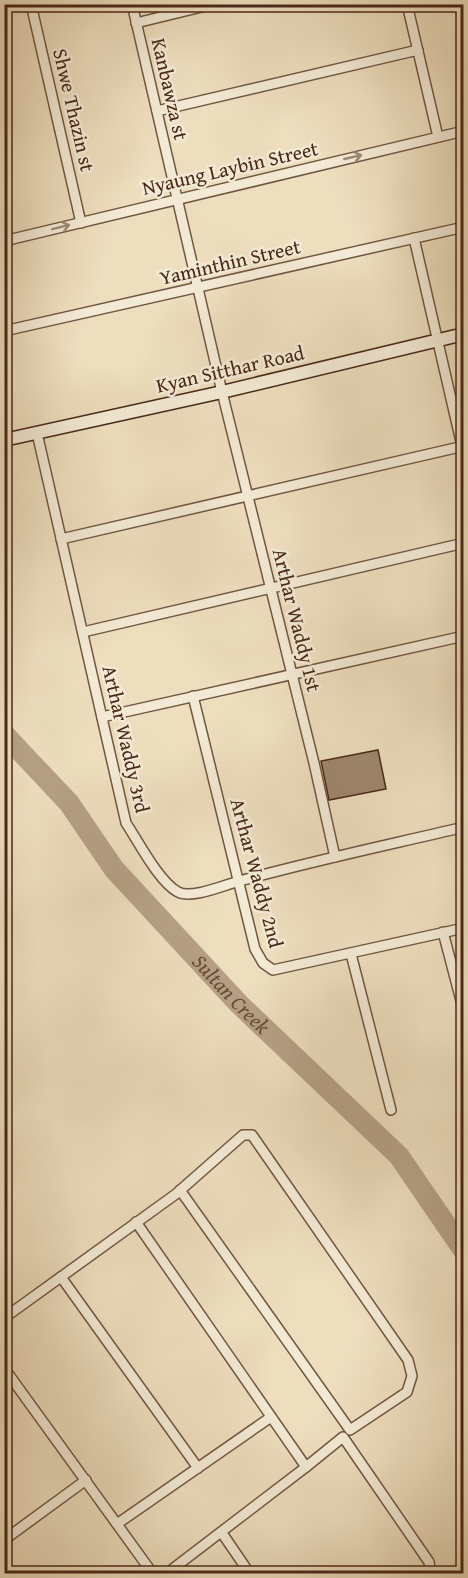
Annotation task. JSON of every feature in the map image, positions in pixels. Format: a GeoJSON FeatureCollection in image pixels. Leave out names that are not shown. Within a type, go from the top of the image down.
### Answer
{"type":"FeatureCollection","features":[{"type":"Feature","properties":{"kind":"main road","name":"Kyan Sitthar Road"},"geometry":{"type":"LineString","coordinates":[[4,440],[222,392],[464,334]]}},
{"type":"Feature","properties":{"kind":"street","name":"Shwe Thazin st"},"geometry":{"type":"LineString","coordinates":[[31,4],[81,222]]}},
{"type":"Feature","properties":{"kind":"street","name":"Kanbawza st"},"geometry":{"type":"LineString","coordinates":[[132,4],[222,392]]}},
{"type":"Feature","properties":{"kind":"street"},"geometry":{"type":"LineString","coordinates":[[136,23],[214,4]]}},
{"type":"Feature","properties":{"kind":"street"},"geometry":{"type":"LineString","coordinates":[[407,4],[438,137]]}},
{"type":"Feature","properties":{"kind":"street"},"geometry":{"type":"LineString","coordinates":[[157,111],[418,50]]}},
{"type":"Feature","properties":{"kind":"street","name":"Nyaung Laybin Street"},"geometry":{"type":"LineString","coordinates":[[4,241],[464,131]]}},
{"type":"Feature","properties":{"kind":"street","name":"Yaminthin Street"},"geometry":{"type":"LineString","coordinates":[[4,331],[464,227]]}},
{"type":"Feature","properties":{"kind":"street"},"geometry":{"type":"LineString","coordinates":[[61,539],[463,449],[414,238]]}},
{"type":"Feature","properties":{"kind":"street","name":"Arthar Waddy 1st"},"geometry":{"type":"LineString","coordinates":[[222,392],[335,857]]}},
{"type":"Feature","properties":{"kind":"street","name":"Arthar Waddy 3rd"},"geometry":{"type":"LineString","coordinates":[[37,433],[126,823],[147,857],[169,885],[180,893],[194,894],[238,881],[464,827]]}},
{"type":"Feature","properties":{"kind":"street"},"geometry":{"type":"LineString","coordinates":[[83,632],[464,543]]}},
{"type":"Feature","properties":{"kind":"street"},"geometry":{"type":"LineString","coordinates":[[102,717],[464,636]]}},
{"type":"Feature","properties":{"kind":"street","name":"Arthar Waddy 2nd"},"geometry":{"type":"LineString","coordinates":[[193,696],[255,949],[263,963],[273,970],[464,928]]}},
{"type":"Feature","properties":{"kind":"street"},"geometry":{"type":"LineString","coordinates":[[443,932],[464,1012]]}},
{"type":"Feature","properties":{"kind":"street"},"geometry":{"type":"LineString","coordinates":[[351,954],[391,1110]]}},
{"type":"Feature","properties":{"kind":"street"},"geometry":{"type":"LineString","coordinates":[[4,1318],[180,1190],[243,1135],[252,1135],[408,1360],[412,1376],[407,1392],[350,1430],[222,1533],[166,1574]]}},
{"type":"Feature","properties":{"kind":"street"},"geometry":{"type":"LineString","coordinates":[[180,1190],[350,1430]]}},
{"type":"Feature","properties":{"kind":"street"},"geometry":{"type":"LineString","coordinates":[[136,1222],[306,1467]]}},
{"type":"Feature","properties":{"kind":"street"},"geometry":{"type":"LineString","coordinates":[[61,1276],[198,1468]]}},
{"type":"Feature","properties":{"kind":"street"},"geometry":{"type":"LineString","coordinates":[[4,1368],[153,1574]]}},
{"type":"Feature","properties":{"kind":"street"},"geometry":{"type":"LineString","coordinates":[[117,1524],[271,1417]]}},
{"type":"Feature","properties":{"kind":"street"},"geometry":{"type":"LineString","coordinates":[[343,1437],[429,1562],[431,1574]]}},
{"type":"Feature","properties":{"kind":"street"},"geometry":{"type":"LineString","coordinates":[[4,1540],[86,1480]]}},
{"type":"Feature","properties":{"kind":"street"},"geometry":{"type":"LineString","coordinates":[[222,1533],[250,1574]]}},
{"type":"Feature","properties":{"kind":"building"},"geometry":{"type":"Polygon","coordinates":[[[378,750],[386,789],[329,800],[321,761],[378,750]]]}},
{"type":"Feature","properties":{"kind":"waterway","name":"Sultan Creek"},"geometry":{"type":"LineString","coordinates":[[4,734],[69,803],[114,869],[239,1004],[399,1156],[464,1251]]}}]}
